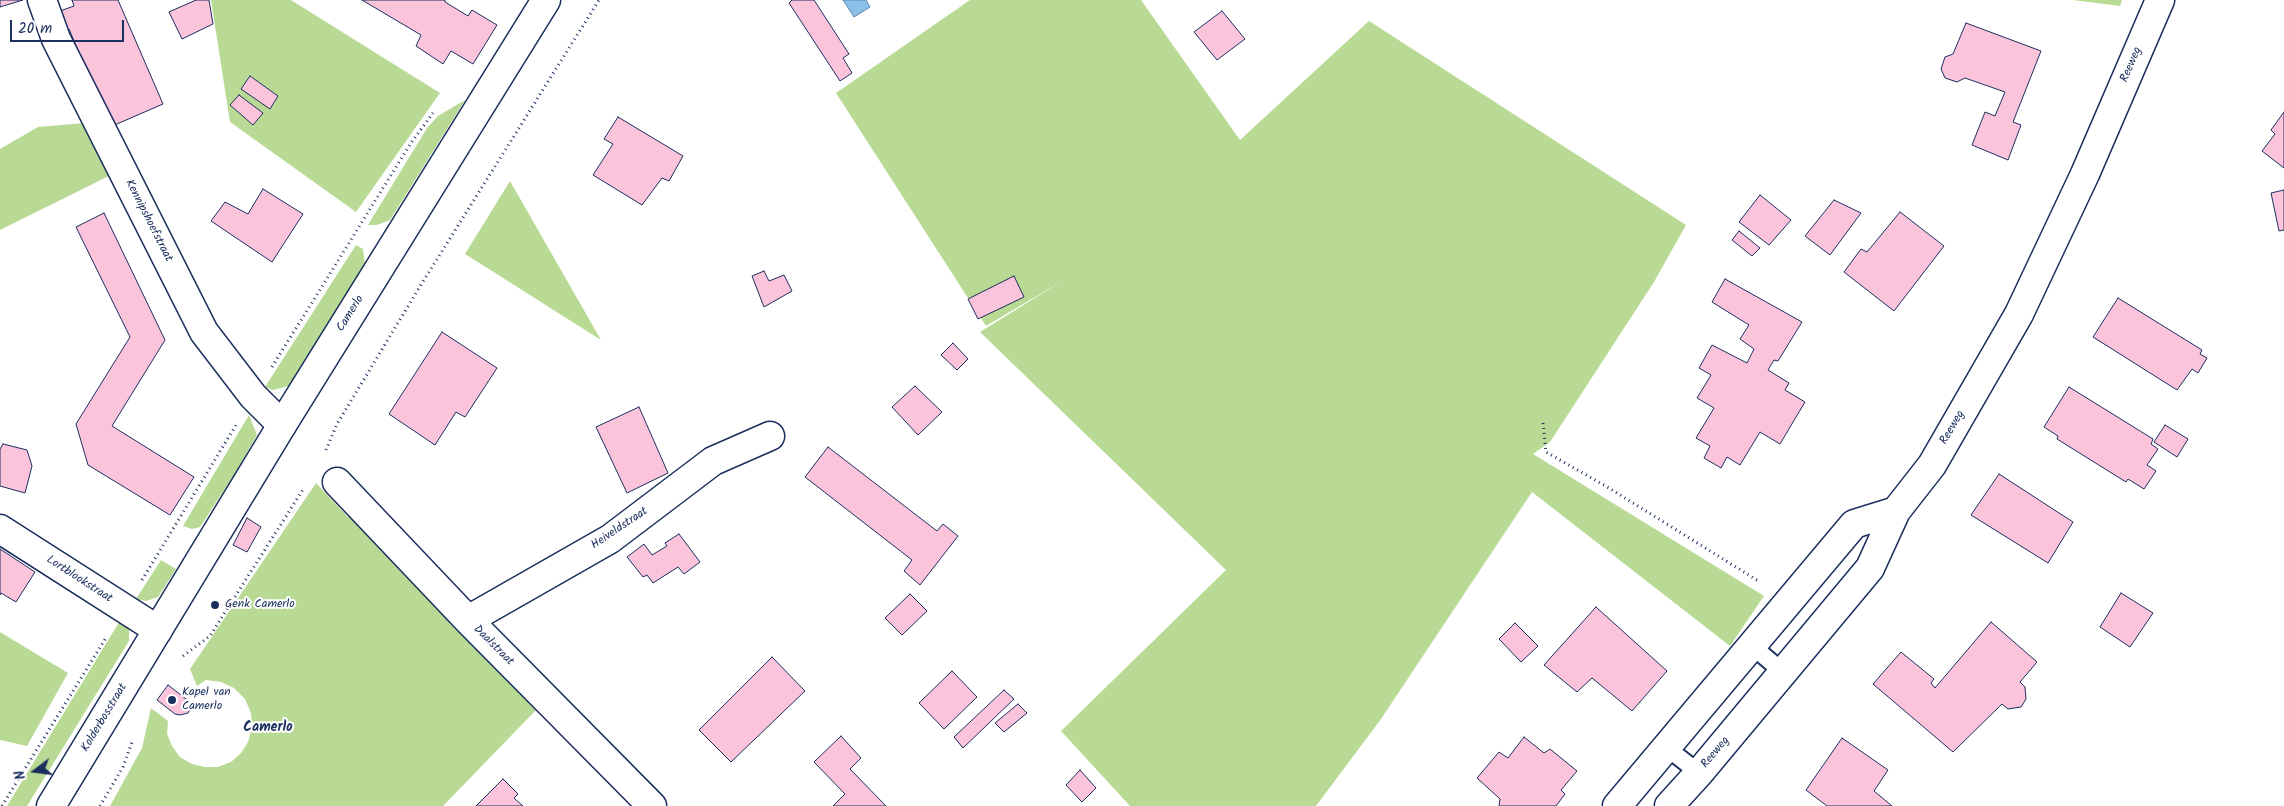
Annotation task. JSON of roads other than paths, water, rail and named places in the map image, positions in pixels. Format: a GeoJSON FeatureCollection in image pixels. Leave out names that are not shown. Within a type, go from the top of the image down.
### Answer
{"type":"FeatureCollection","features":[{"type":"Feature","properties":{"kind":"street","name":"Kennipshoefstraat"},"geometry":{"type":"LineString","coordinates":[[42,0],[56,39],[204,332],[253,396],[282,425]]}},
{"type":"Feature","properties":{"kind":"street","name":"Camerlo"},"geometry":{"type":"LineString","coordinates":[[158,630],[282,425],[546,0]]}},
{"type":"Feature","properties":{"kind":"street","name":"Reeweg"},"geometry":{"type":"LineString","coordinates":[[1669,806],[1700,773],[1870,568],[1896,511],[1932,465],[2019,314],[2085,174],[2160,0]]}},
{"type":"Feature","properties":{"kind":"street","name":"Heiveldstraat"},"geometry":{"type":"LineString","coordinates":[[468,620],[610,538],[713,462],[770,436]]}},
{"type":"Feature","properties":{"kind":"street","name":"Daalstraat"},"geometry":{"type":"LineString","coordinates":[[337,482],[468,620],[652,806]]}},
{"type":"Feature","properties":{"kind":"street"},"geometry":{"type":"LineString","coordinates":[[1617,806],[1854,524],[1896,511]]}},
{"type":"Feature","properties":{"kind":"street","name":"Lortblookstraat"},"geometry":{"type":"LineString","coordinates":[[0,529],[158,630]]}},
{"type":"Feature","properties":{"kind":"street","name":"Kolderbosstraat"},"geometry":{"type":"LineString","coordinates":[[51,806],[158,630]]}},
{"type":"Feature","properties":{"kind":"lane"},"geometry":{"type":"LineString","coordinates":[[1752,646],[1783,672]]}},
{"type":"Feature","properties":{"kind":"lane"},"geometry":{"type":"LineString","coordinates":[[1666,747],[1700,773]]}},
{"type":"Feature","properties":{"kind":"water"},"geometry":{"type":"Polygon","coordinates":[[[843,0],[866,0],[870,7],[854,17],[843,0]]]}},
{"type":"Feature","properties":{"kind":"place","name":"Genk Camerlo"},"geometry":{"type":"Point","coordinates":[215,605]}},
{"type":"Feature","properties":{"kind":"place","name":"Kapel van Camerlo"},"geometry":{"type":"Point","coordinates":[172,700]}},
{"type":"Feature","properties":{"kind":"district","name":"Camerlo"},"geometry":{"type":"Point","coordinates":[268,729]}}]}
